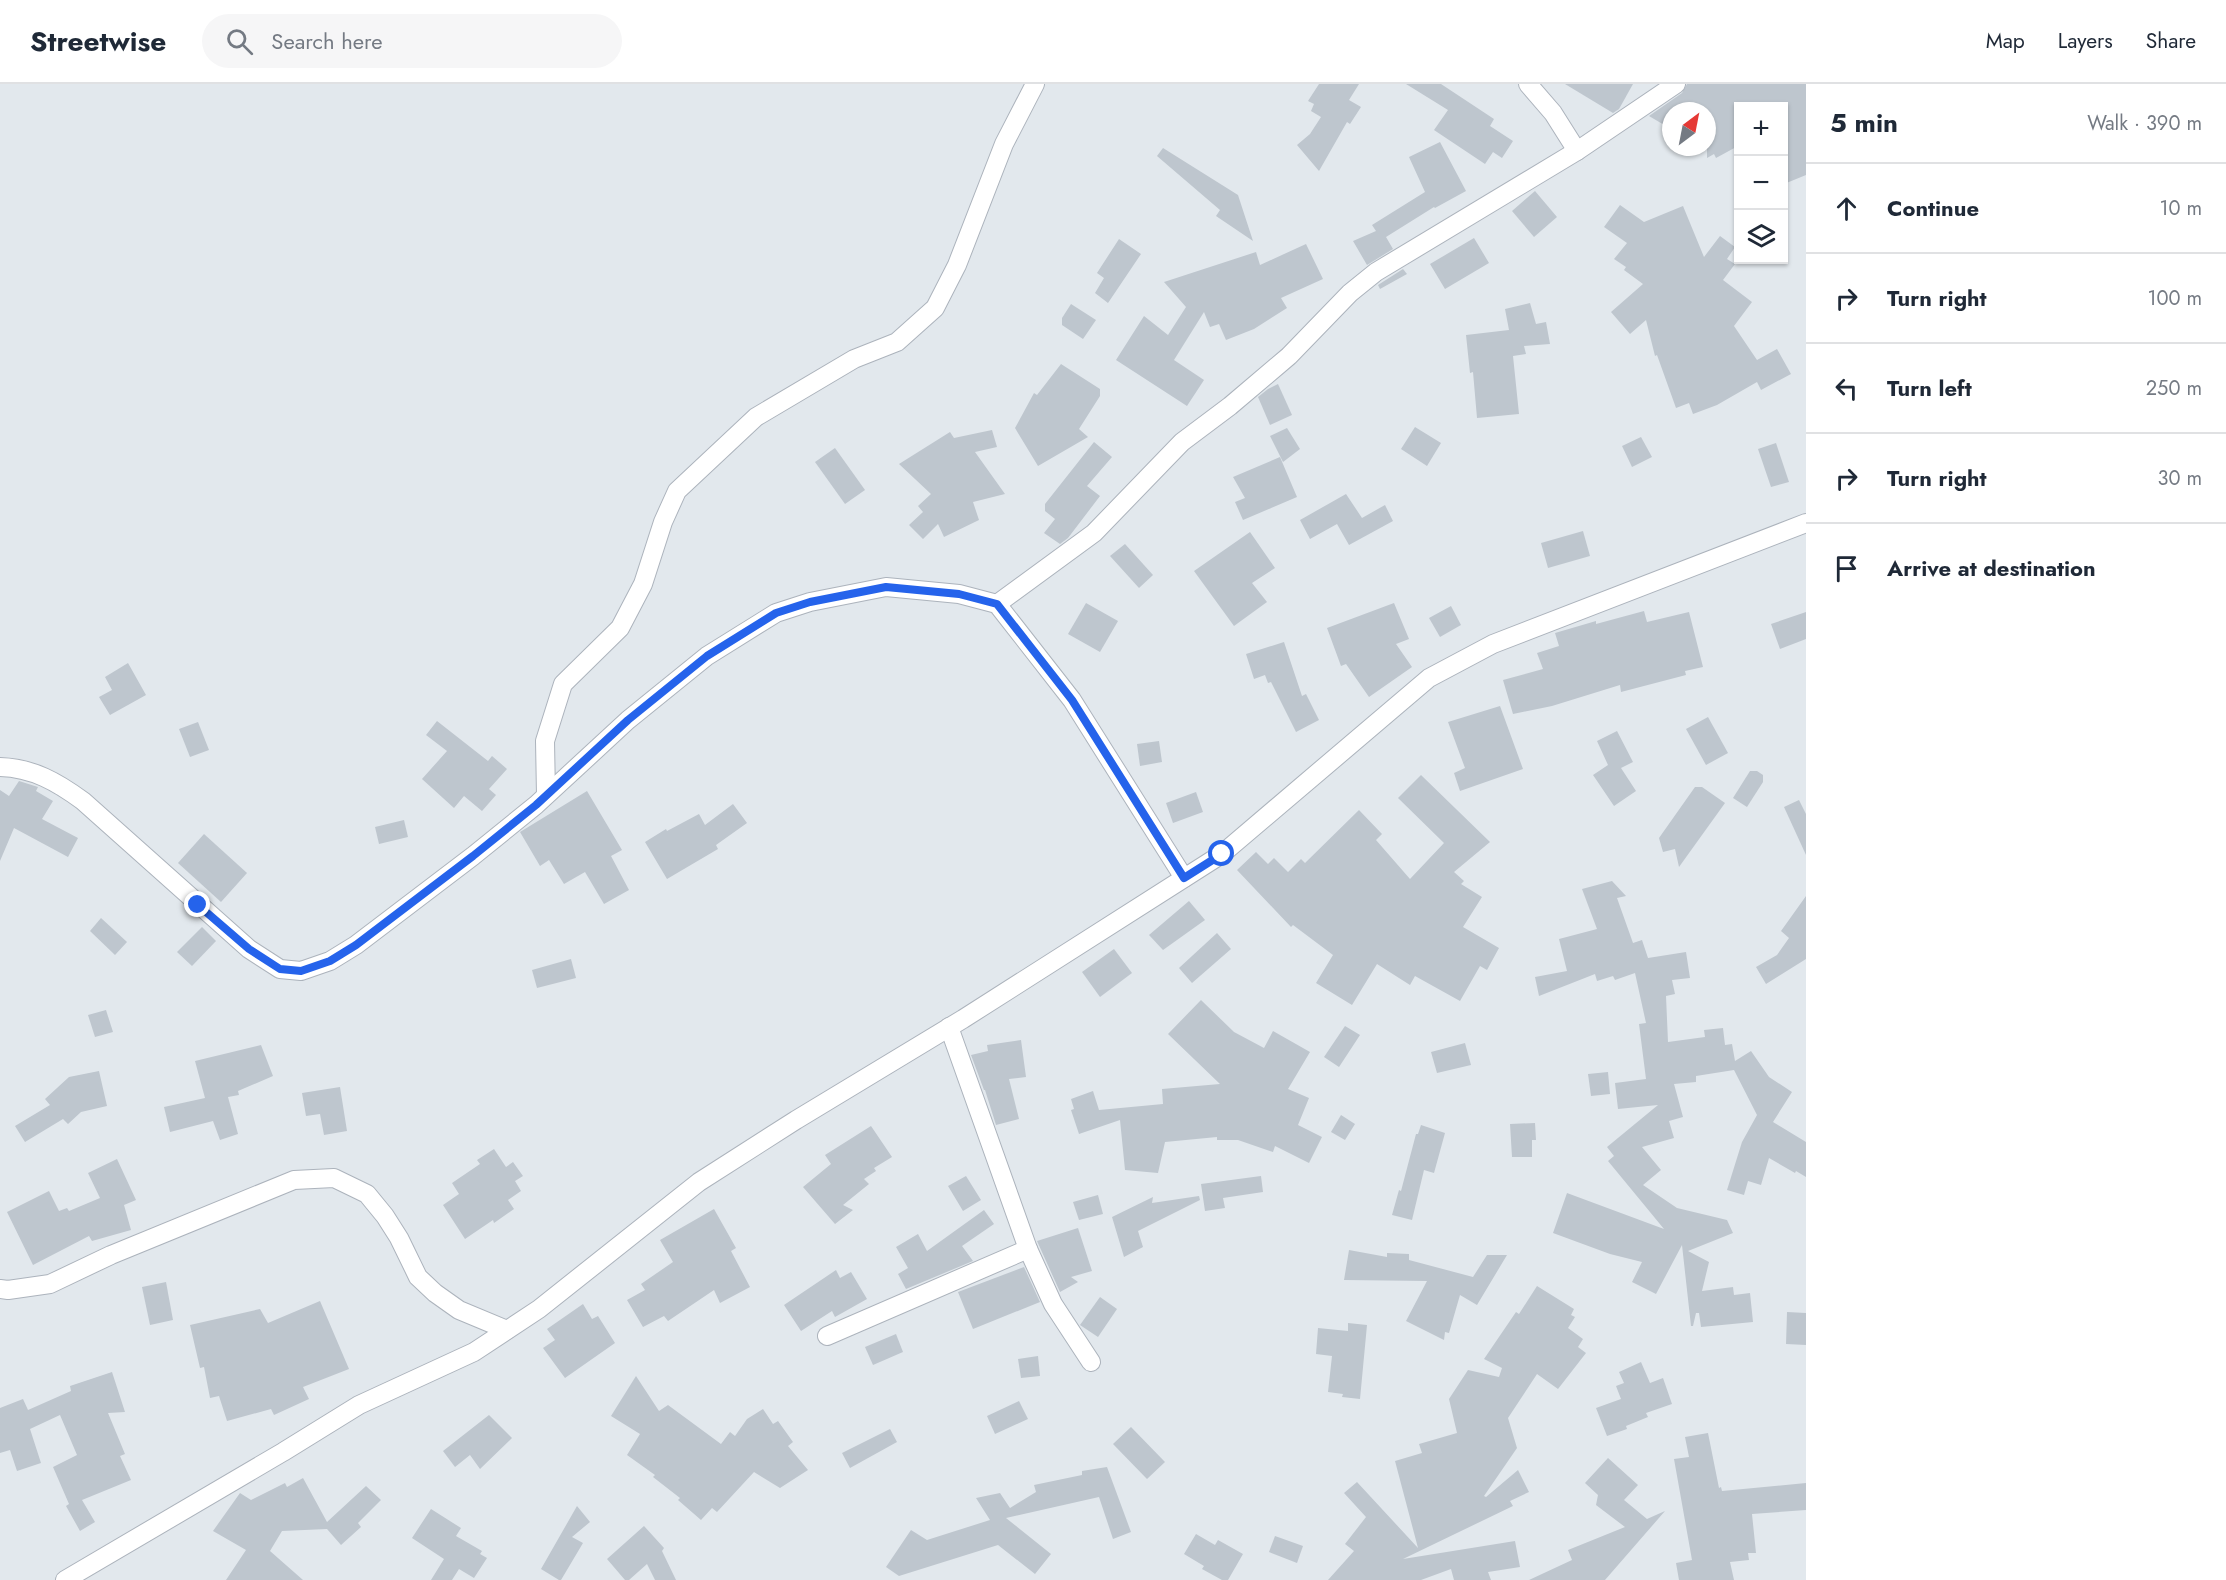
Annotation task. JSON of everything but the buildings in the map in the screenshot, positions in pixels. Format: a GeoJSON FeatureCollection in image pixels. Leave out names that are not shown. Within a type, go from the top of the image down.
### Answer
{"type":"FeatureCollection","features":[{"type":"Feature","properties":{"kind":"street"},"geometry":{"type":"LineString","coordinates":[[546,795],[545,741],[563,684],[620,628],[643,584],[663,522],[676,491],[756,417],[854,360],[897,342],[935,308],[957,265],[1004,144],[1035,84]]}},
{"type":"Feature","properties":{"kind":"street"},"geometry":{"type":"LineString","coordinates":[[1528,84],[1552,113],[1577,151]]}},
{"type":"Feature","properties":{"kind":"street"},"geometry":{"type":"LineString","coordinates":[[997,604],[1094,533],[1182,442],[1230,406],[1289,356],[1350,293],[1376,272],[1577,151],[1676,84]]}},
{"type":"Feature","properties":{"kind":"street"},"geometry":{"type":"LineString","coordinates":[[65,1580],[359,1405],[474,1352],[539,1309],[699,1182],[1222,854],[1429,678],[1493,644],[1806,523]]}},
{"type":"Feature","properties":{"kind":"street"},"geometry":{"type":"LineString","coordinates":[[0,767],[41,774],[62,786],[83,801],[249,949],[280,969],[301,971],[330,961],[356,945],[473,856],[546,795],[628,720],[707,656],[776,613],[810,602],[886,587],[959,594],[997,604],[1072,700],[1184,878]]}},
{"type":"Feature","properties":{"kind":"street"},"geometry":{"type":"LineString","coordinates":[[949,1027],[1028,1249],[1053,1304],[1091,1362]]}},
{"type":"Feature","properties":{"kind":"street"},"geometry":{"type":"LineString","coordinates":[[0,1289],[50,1284],[111,1255],[294,1180],[334,1178],[367,1194],[390,1223],[418,1277],[435,1293],[459,1310],[507,1330]]}},
{"type":"Feature","properties":{"kind":"street"},"geometry":{"type":"LineString","coordinates":[[827,1336],[1028,1249]]}},
{"type":"Feature","properties":{"kind":"route"},"geometry":{"type":"LineString","coordinates":[[198,905],[249,949],[280,969],[301,971],[330,961],[356,945],[473,856],[536,805],[628,720],[707,656],[776,613],[810,602],[886,587],[959,594],[997,604],[1072,700],[1184,878],[1222,854]]}}]}
